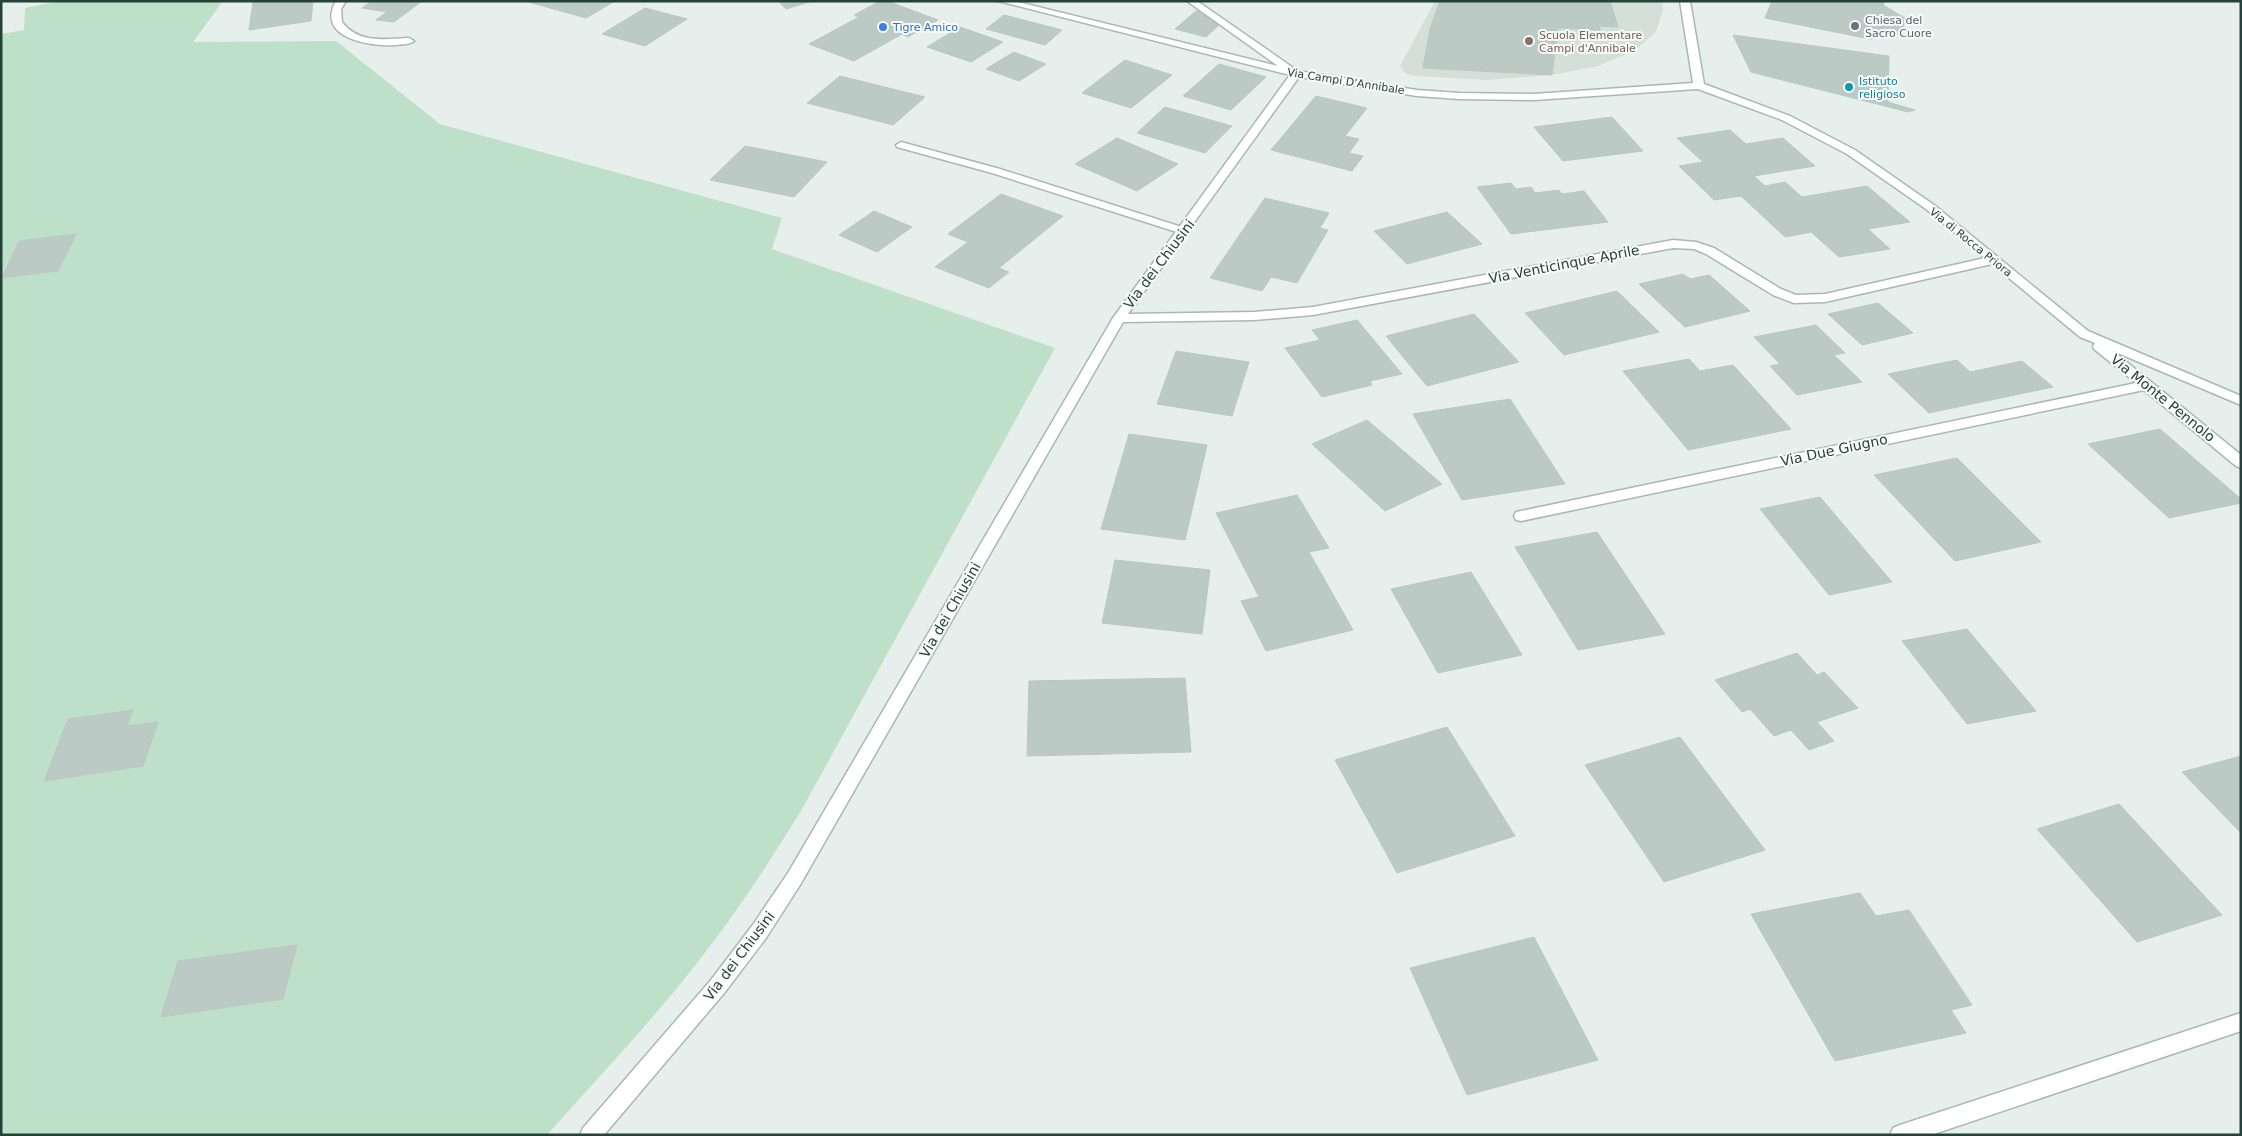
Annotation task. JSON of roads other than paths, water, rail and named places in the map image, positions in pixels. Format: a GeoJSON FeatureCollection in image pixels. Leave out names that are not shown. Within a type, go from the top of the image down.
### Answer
{"type":"FeatureCollection","features":[{"type":"Feature","properties":{"kind":"street"},"geometry":{"type":"LineString","coordinates":[[341,1],[336,11],[336,19],[344,31],[371,42],[410,41]]}},
{"type":"Feature","properties":{"kind":"street","name":"Via Campi D'Annibale"},"geometry":{"type":"LineString","coordinates":[[1002,1],[1296,74],[1417,92],[1478,97],[1582,95],[1699,86]]}},
{"type":"Feature","properties":{"kind":"street"},"geometry":{"type":"LineString","coordinates":[[1191,1],[1296,74]]}},
{"type":"Feature","properties":{"kind":"street"},"geometry":{"type":"LineString","coordinates":[[1685,1],[1699,86]]}},
{"type":"Feature","properties":{"kind":"street","name":"Via dei Chiusini"},"geometry":{"type":"LineString","coordinates":[[590,1135],[718,986],[759,932],[794,879],[1119,318],[1184,231],[1296,74]]}},
{"type":"Feature","properties":{"kind":"street","name":"Via di Rocca Priora"},"geometry":{"type":"LineString","coordinates":[[1699,86],[1786,118],[1836,143],[1900,185],[2084,334],[2241,402]]}},
{"type":"Feature","properties":{"kind":"street"},"geometry":{"type":"LineString","coordinates":[[901,145],[996,171],[1184,231]]}},
{"type":"Feature","properties":{"kind":"street","name":"Via Venticinque Aprile"},"geometry":{"type":"LineString","coordinates":[[1119,318],[1254,316],[1313,311],[1673,244],[1696,246],[1710,251],[1777,292],[1794,299],[1826,298],[1993,260]]}},
{"type":"Feature","properties":{"kind":"street","name":"Via Monte Pennolo"},"geometry":{"type":"LineString","coordinates":[[2084,334],[2241,463]]}},
{"type":"Feature","properties":{"kind":"street","name":"Via Due Giugno"},"geometry":{"type":"LineString","coordinates":[[1521,516],[2148,385]]}},
{"type":"Feature","properties":{"kind":"street"},"geometry":{"type":"LineString","coordinates":[[1900,1135],[2241,1022]]}},
{"type":"Feature","properties":{"kind":"place","name":"Chiesa del Sacro Cuore"},"geometry":{"type":"Point","coordinates":[1855,26]}},
{"type":"Feature","properties":{"kind":"place","name":"Tigre Amico"},"geometry":{"type":"Point","coordinates":[883,27]}},
{"type":"Feature","properties":{"kind":"place","name":"Scuola Elementare Campi d'Annibale"},"geometry":{"type":"Point","coordinates":[1529,41]}},
{"type":"Feature","properties":{"kind":"place","name":"Istituto religioso"},"geometry":{"type":"Point","coordinates":[1849,87]}}]}
